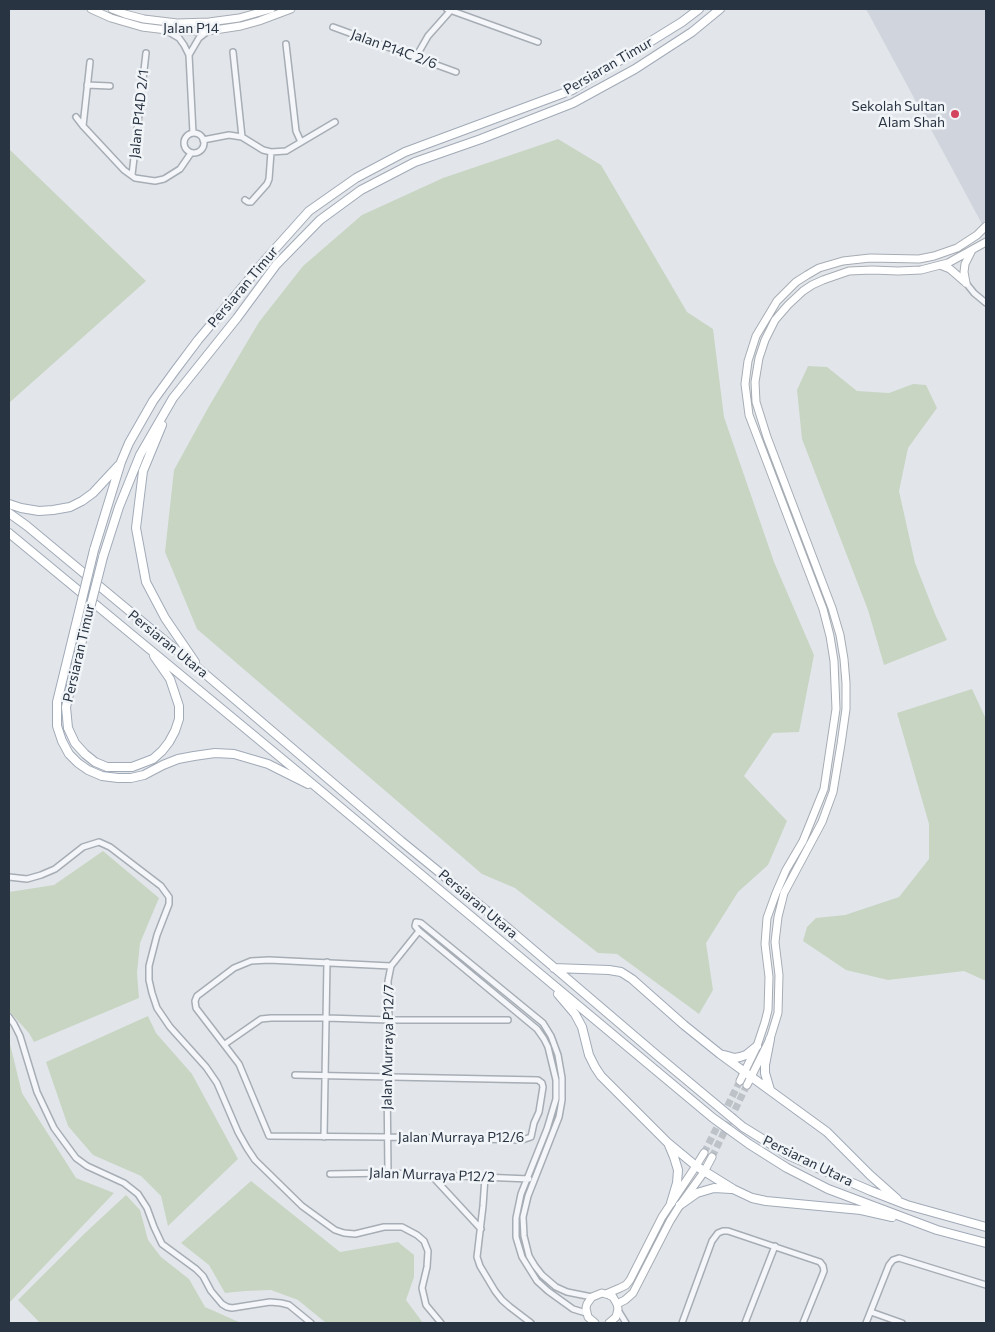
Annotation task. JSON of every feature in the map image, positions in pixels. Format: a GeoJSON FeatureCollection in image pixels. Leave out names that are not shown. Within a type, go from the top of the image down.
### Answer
{"type":"FeatureCollection","features":[{"type":"Feature","properties":{"kind":"main road","name":"Persiaran Timur"},"geometry":{"type":"LineString","coordinates":[[321,791],[268,764],[234,754],[215,753],[186,758],[131,778],[102,776],[78,763],[62,741],[57,726],[57,702],[94,550],[121,462],[129,443],[153,401],[174,372],[266,259],[309,211],[356,178],[405,152],[572,90],[682,22],[699,9]]}},
{"type":"Feature","properties":{"kind":"main road","name":"Persiaran Timur"},"geometry":{"type":"LineString","coordinates":[[144,644],[170,679],[179,706],[179,719],[169,742],[153,758],[132,767],[107,767],[95,762],[75,743],[68,728],[66,707],[103,557],[119,507],[140,455],[173,398],[237,318],[276,265],[320,220],[361,190],[415,162],[481,139],[573,103],[635,69],[692,32],[720,9]]}},
{"type":"Feature","properties":{"kind":"main road"},"geometry":{"type":"LineString","coordinates":[[173,398],[143,471],[136,528],[146,582],[173,632],[204,673]]}},
{"type":"Feature","properties":{"kind":"main road"},"geometry":{"type":"LineString","coordinates":[[9,504],[39,511],[70,507],[93,493],[121,462]]}},
{"type":"Feature","properties":{"kind":"main road","name":"Persiaran Utara"},"geometry":{"type":"LineString","coordinates":[[9,513],[204,673],[743,1127],[790,1156],[834,1175],[907,1205],[986,1228]]}},
{"type":"Feature","properties":{"kind":"main road","name":"Persiaran Utara"},"geometry":{"type":"LineString","coordinates":[[9,533],[713,1118],[756,1149],[787,1168],[828,1189],[937,1230],[986,1243]]}},
{"type":"Feature","properties":{"kind":"main road"},"geometry":{"type":"LineString","coordinates":[[554,968],[610,970],[621,972],[632,979],[720,1054],[827,1132],[877,1182],[898,1200],[907,1205]]}},
{"type":"Feature","properties":{"kind":"main road"},"geometry":{"type":"LineString","coordinates":[[549,982],[575,1014],[582,1027],[594,1067],[601,1076],[667,1142],[704,1172],[752,1198],[862,1210],[937,1230]]}},
{"type":"Feature","properties":{"kind":"main road"},"geometry":{"type":"LineString","coordinates":[[770,1039],[765,1065],[765,1073],[770,1090]]}},
{"type":"Feature","properties":{"kind":"main road"},"geometry":{"type":"LineString","coordinates":[[720,1054],[734,1058],[740,1057],[746,1055],[757,1046]]}},
{"type":"Feature","properties":{"kind":"main road"},"geometry":{"type":"LineString","coordinates":[[667,1142],[678,1170],[676,1204]]}},
{"type":"Feature","properties":{"kind":"main road"},"geometry":{"type":"LineString","coordinates":[[676,1204],[697,1193],[714,1188],[733,1189]]}},
{"type":"Feature","properties":{"kind":"street","name":"Jalan P14"},"geometry":{"type":"LineString","coordinates":[[91,9],[123,22],[142,27],[175,31],[208,31],[241,26],[291,9]]}},
{"type":"Feature","properties":{"kind":"street","name":"Jalan P14"},"geometry":{"type":"LineString","coordinates":[[112,9],[144,19],[177,23],[209,22],[239,18],[271,9]]}},
{"type":"Feature","properties":{"kind":"street"},"geometry":{"type":"LineString","coordinates":[[416,57],[428,36],[450,9],[538,42]]}},
{"type":"Feature","properties":{"kind":"street","name":"Jalan P14C 2/6"},"geometry":{"type":"LineString","coordinates":[[333,27],[456,72]]}},
{"type":"Feature","properties":{"kind":"street"},"geometry":{"type":"LineString","coordinates":[[164,29],[179,38],[189,56],[193,134]]}},
{"type":"Feature","properties":{"kind":"street"},"geometry":{"type":"LineString","coordinates":[[189,56],[199,38],[208,31]]}},
{"type":"Feature","properties":{"kind":"street"},"geometry":{"type":"LineString","coordinates":[[286,44],[296,131],[301,142]]}},
{"type":"Feature","properties":{"kind":"street"},"geometry":{"type":"LineString","coordinates":[[233,52],[242,138]]}},
{"type":"Feature","properties":{"kind":"street","name":"Jalan P14D 2/1"},"geometry":{"type":"LineString","coordinates":[[132,175],[146,53]]}},
{"type":"Feature","properties":{"kind":"street"},"geometry":{"type":"LineString","coordinates":[[83,126],[90,62]]}},
{"type":"Feature","properties":{"kind":"street"},"geometry":{"type":"LineString","coordinates":[[88,85],[110,86]]}},
{"type":"Feature","properties":{"kind":"street"},"geometry":{"type":"LineString","coordinates":[[76,117],[124,170],[135,178],[155,181],[164,179],[180,169],[191,153]]}},
{"type":"Feature","properties":{"kind":"street"},"geometry":{"type":"LineString","coordinates":[[203,140],[229,135],[242,138],[271,152],[286,151],[335,122]]}},
{"type":"Feature","properties":{"kind":"street"},"geometry":{"type":"LineString","coordinates":[[193,134],[198,134],[203,140],[204,146],[194,154],[186,149],[184,143],[186,137],[193,134]]}},
{"type":"Feature","properties":{"kind":"street"},"geometry":{"type":"LineString","coordinates":[[245,200],[251,202],[267,184],[271,152]]}},
{"type":"Feature","properties":{"kind":"street"},"geometry":{"type":"LineString","coordinates":[[740,1081],[757,1046],[768,1010],[769,977],[765,944],[767,918],[786,870],[814,816],[824,789],[836,709],[834,661],[830,636],[823,609],[749,415],[745,384],[748,362],[756,336],[776,302],[796,282],[819,268],[870,258],[919,259],[934,256],[957,248],[977,235],[986,226]]}},
{"type":"Feature","properties":{"kind":"street"},"geometry":{"type":"LineString","coordinates":[[747,1085],[770,1039],[778,1013],[779,975],[775,942],[778,917],[784,893],[822,822],[833,792],[846,709],[846,682],[840,635],[832,608],[767,437],[756,402],[755,382],[759,358],[775,320],[803,290],[812,285],[849,271],[920,270],[948,263],[986,242]]}},
{"type":"Feature","properties":{"kind":"street"},"geometry":{"type":"LineString","coordinates":[[966,283],[965,264],[972,250]]}},
{"type":"Feature","properties":{"kind":"street"},"geometry":{"type":"LineString","coordinates":[[940,265],[950,269],[986,303]]}},
{"type":"Feature","properties":{"kind":"street"},"geometry":{"type":"LineString","coordinates":[[9,877],[27,879],[41,875],[55,868],[83,847],[99,842],[110,847],[160,886],[169,897],[169,904],[157,935],[149,966],[149,980],[152,993],[158,1008],[170,1027],[206,1067],[216,1083],[238,1132],[251,1154],[302,1206],[335,1230],[355,1234],[384,1227],[402,1227],[424,1241],[428,1251],[427,1267],[422,1288],[426,1305],[441,1323]]}},
{"type":"Feature","properties":{"kind":"street"},"geometry":{"type":"LineString","coordinates":[[586,1313],[573,1309],[548,1291],[537,1280],[522,1257],[516,1237],[516,1218],[521,1194],[547,1129],[556,1100],[556,1080],[548,1047],[537,1029],[419,931],[415,926],[419,922],[543,1023],[551,1036],[558,1055],[562,1078],[562,1100],[559,1117],[528,1196],[523,1217],[524,1236],[529,1256],[542,1275],[556,1287],[567,1292],[592,1297]]}},
{"type":"Feature","properties":{"kind":"street","name":"Jalan Murraya P12/7"},"geometry":{"type":"LineString","coordinates":[[388,1173],[388,981],[391,966],[419,931]]}},
{"type":"Feature","properties":{"kind":"street"},"geometry":{"type":"LineString","coordinates":[[388,1136],[269,1136],[239,1064],[196,1008],[195,1001],[197,996],[234,968],[251,961],[327,962],[391,966]]}},
{"type":"Feature","properties":{"kind":"street"},"geometry":{"type":"LineString","coordinates":[[324,1137],[327,962]]}},
{"type":"Feature","properties":{"kind":"street"},"geometry":{"type":"LineString","coordinates":[[9,1017],[20,1036],[37,1092],[54,1128],[76,1158],[87,1166],[124,1183],[138,1194],[147,1208],[162,1244],[196,1269],[211,1291],[226,1307],[232,1308],[270,1302],[280,1303],[289,1306],[311,1323]]}},
{"type":"Feature","properties":{"kind":"street"},"geometry":{"type":"LineString","coordinates":[[225,1044],[261,1019],[271,1018],[508,1020]]}},
{"type":"Feature","properties":{"kind":"street"},"geometry":{"type":"LineString","coordinates":[[295,1075],[387,1076]]}},
{"type":"Feature","properties":{"kind":"street","name":"Jalan Murraya P12/6"},"geometry":{"type":"LineString","coordinates":[[387,1076],[532,1079],[538,1080],[542,1083],[543,1087],[539,1112],[531,1137],[528,1139],[388,1136]]}},
{"type":"Feature","properties":{"kind":"street"},"geometry":{"type":"LineString","coordinates":[[609,1323],[616,1317],[617,1307],[633,1293],[670,1221],[676,1204],[704,1153]]}},
{"type":"Feature","properties":{"kind":"street"},"geometry":{"type":"LineString","coordinates":[[606,1294],[626,1285],[630,1280],[655,1231],[704,1172],[712,1157]]}},
{"type":"Feature","properties":{"kind":"street","name":"Jalan Murraya P12/2"},"geometry":{"type":"LineString","coordinates":[[330,1174],[388,1173],[527,1178],[534,1180]]}},
{"type":"Feature","properties":{"kind":"street"},"geometry":{"type":"LineString","coordinates":[[432,1176],[481,1229]]}},
{"type":"Feature","properties":{"kind":"street"},"geometry":{"type":"LineString","coordinates":[[485,1177],[477,1258],[480,1266],[502,1300],[531,1323]]}},
{"type":"Feature","properties":{"kind":"street"},"geometry":{"type":"LineString","coordinates":[[682,1323],[712,1240],[718,1233],[728,1230],[820,1262],[824,1270],[803,1323]]}},
{"type":"Feature","properties":{"kind":"street"},"geometry":{"type":"LineString","coordinates":[[745,1323],[775,1246]]}},
{"type":"Feature","properties":{"kind":"street"},"geometry":{"type":"LineString","coordinates":[[866,1323],[889,1266],[893,1260],[899,1258],[986,1285]]}},
{"type":"Feature","properties":{"kind":"street"},"geometry":{"type":"LineString","coordinates":[[595,1323],[591,1321],[586,1313],[586,1304],[598,1293],[613,1297],[626,1323]]}},
{"type":"Feature","properties":{"kind":"street"},"geometry":{"type":"LineString","coordinates":[[871,1312],[902,1323]]}},
{"type":"Feature","properties":{"kind":"shaded area","name":"Sekolah Sultan Alam Shah"},"geometry":{"type":"Polygon","coordinates":[[[866,9],[986,9],[986,219],[982,224],[866,9]]]}},
{"type":"Feature","properties":{"kind":"green space"},"geometry":{"type":"Polygon","coordinates":[[[558,139],[601,165],[687,312],[713,329],[724,417],[774,562],[814,655],[799,732],[773,733],[744,776],[787,821],[768,865],[738,892],[706,943],[713,990],[699,1014],[617,954],[598,953],[515,888],[482,874],[197,629],[165,552],[174,470],[259,322],[303,266],[362,215],[443,178],[558,139]]]}},
{"type":"Feature","properties":{"kind":"green space"},"geometry":{"type":"Polygon","coordinates":[[[9,149],[146,281],[9,403],[9,149]]]}},
{"type":"Feature","properties":{"kind":"green space"},"geometry":{"type":"Polygon","coordinates":[[[808,366],[827,367],[857,391],[889,393],[913,384],[926,385],[937,408],[908,448],[899,491],[915,563],[947,640],[884,665],[868,610],[802,439],[797,390],[808,366]]]}},
{"type":"Feature","properties":{"kind":"green space"},"geometry":{"type":"Polygon","coordinates":[[[972,689],[986,719],[986,981],[964,971],[888,980],[846,970],[803,941],[807,927],[816,918],[845,915],[899,897],[929,859],[929,824],[897,713],[972,689]]]}},
{"type":"Feature","properties":{"kind":"green space"},"geometry":{"type":"Polygon","coordinates":[[[103,851],[159,898],[140,943],[137,973],[139,998],[34,1042],[29,1033],[9,1011],[9,892],[54,885],[103,851]]]}},
{"type":"Feature","properties":{"kind":"green space"},"geometry":{"type":"Polygon","coordinates":[[[148,1016],[156,1033],[192,1074],[238,1159],[168,1226],[161,1196],[141,1176],[93,1155],[68,1126],[46,1062],[148,1016]]]}},
{"type":"Feature","properties":{"kind":"green space"},"geometry":{"type":"Polygon","coordinates":[[[9,1040],[22,1093],[76,1178],[114,1193],[9,1303],[9,1040]]]}},
{"type":"Feature","properties":{"kind":"green space"},"geometry":{"type":"Polygon","coordinates":[[[251,1181],[340,1252],[398,1242],[414,1255],[414,1277],[406,1300],[423,1323],[326,1323],[298,1300],[271,1290],[225,1293],[209,1265],[181,1243],[251,1181]]]}},
{"type":"Feature","properties":{"kind":"green space"},"geometry":{"type":"Polygon","coordinates":[[[126,1195],[140,1210],[148,1240],[161,1257],[189,1279],[205,1307],[241,1323],[40,1323],[18,1300],[126,1195]]]}},
{"type":"Feature","properties":{"kind":"tunnel"},"geometry":{"type":"LineString","coordinates":[[704,1153],[740,1081]]}},
{"type":"Feature","properties":{"kind":"tunnel"},"geometry":{"type":"LineString","coordinates":[[712,1157],[747,1085]]}},
{"type":"Feature","properties":{"kind":"place","name":"Sekolah Sultan Alam Shah"},"geometry":{"type":"Point","coordinates":[955,114]}}]}
